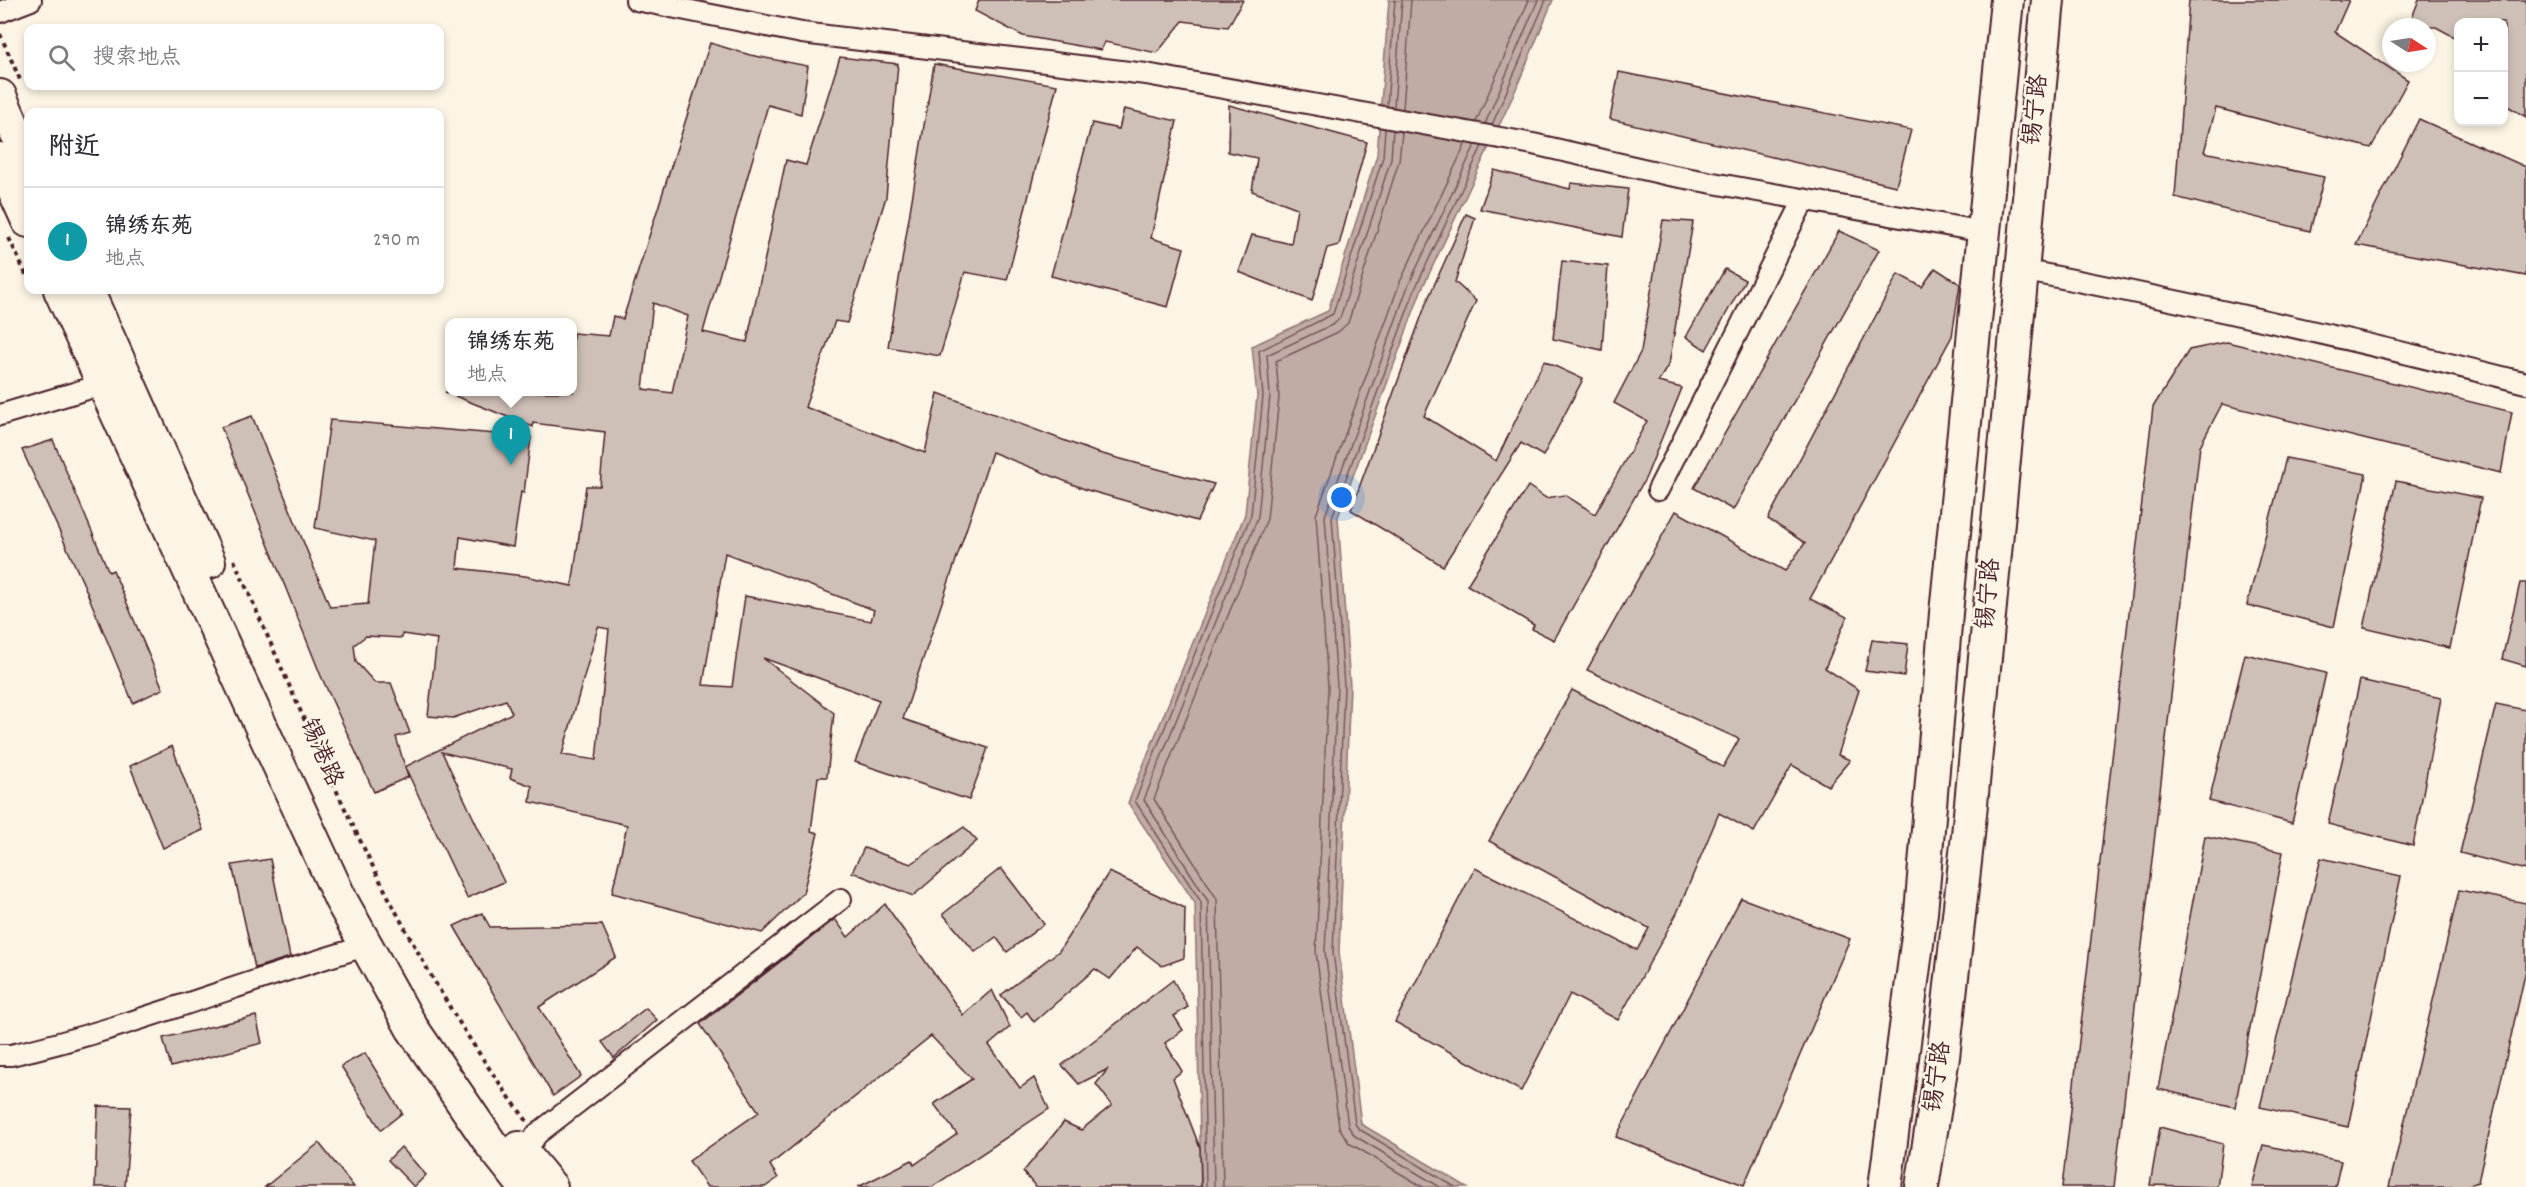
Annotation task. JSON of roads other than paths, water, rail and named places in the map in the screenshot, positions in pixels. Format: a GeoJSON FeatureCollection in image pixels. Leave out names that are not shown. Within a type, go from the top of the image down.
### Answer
{"type":"FeatureCollection","features":[{"type":"Feature","properties":{"kind":"main road","name":"锡宁路"},"geometry":{"type":"LineString","coordinates":[[1885,1187],[1922,913],[1946,613],[2007,0]]}},
{"type":"Feature","properties":{"kind":"main road","name":"锡宁路"},"geometry":{"type":"LineString","coordinates":[[1922,1187],[1942,1057],[1968,835],[2048,0]]}},
{"type":"Feature","properties":{"kind":"main road"},"geometry":{"type":"LineString","coordinates":[[11,90],[24,144]]}},
{"type":"Feature","properties":{"kind":"main road"},"geometry":{"type":"LineString","coordinates":[[0,159],[17,224]]}},
{"type":"Feature","properties":{"kind":"main road","name":"锡港路"},"geometry":{"type":"LineString","coordinates":[[62,294],[303,820],[366,946],[450,1085],[525,1187]]}},
{"type":"Feature","properties":{"kind":"main road","name":"锡港路"},"geometry":{"type":"LineString","coordinates":[[89,294],[359,891],[429,1017],[466,1074],[531,1144],[550,1187]]}},
{"type":"Feature","properties":{"kind":"street"},"geometry":{"type":"LineString","coordinates":[[0,12],[31,0]]}},
{"type":"Feature","properties":{"kind":"street"},"geometry":{"type":"LineString","coordinates":[[636,0],[802,33],[1146,74],[1533,144],[1669,175],[1984,232]]}},
{"type":"Feature","properties":{"kind":"street"},"geometry":{"type":"LineString","coordinates":[[1658,490],[1804,200]]}},
{"type":"Feature","properties":{"kind":"street"},"geometry":{"type":"LineString","coordinates":[[2021,270],[2144,293],[2329,333],[2526,383]]}},
{"type":"Feature","properties":{"kind":"street"},"geometry":{"type":"LineString","coordinates":[[0,415],[104,384]]}},
{"type":"Feature","properties":{"kind":"street"},"geometry":{"type":"LineString","coordinates":[[531,1144],[841,899]]}},
{"type":"Feature","properties":{"kind":"street"},"geometry":{"type":"LineString","coordinates":[[0,1055],[10,1055],[78,1039],[150,1013],[366,946]]}},
{"type":"Feature","properties":{"kind":"water"},"geometry":{"type":"Polygon","coordinates":[[[1389,0],[1553,0],[1513,96],[1421,291],[1338,517],[1350,686],[1339,952],[1361,1124],[1467,1187],[1201,1187],[1195,903],[1128,803],[1245,514],[1257,396],[1252,346],[1328,311],[1377,155],[1389,0]]]}},
{"type":"Feature","properties":{"kind":"place","name":"锦绣东苑"},"geometry":{"type":"Point","coordinates":[511,465]}}]}
